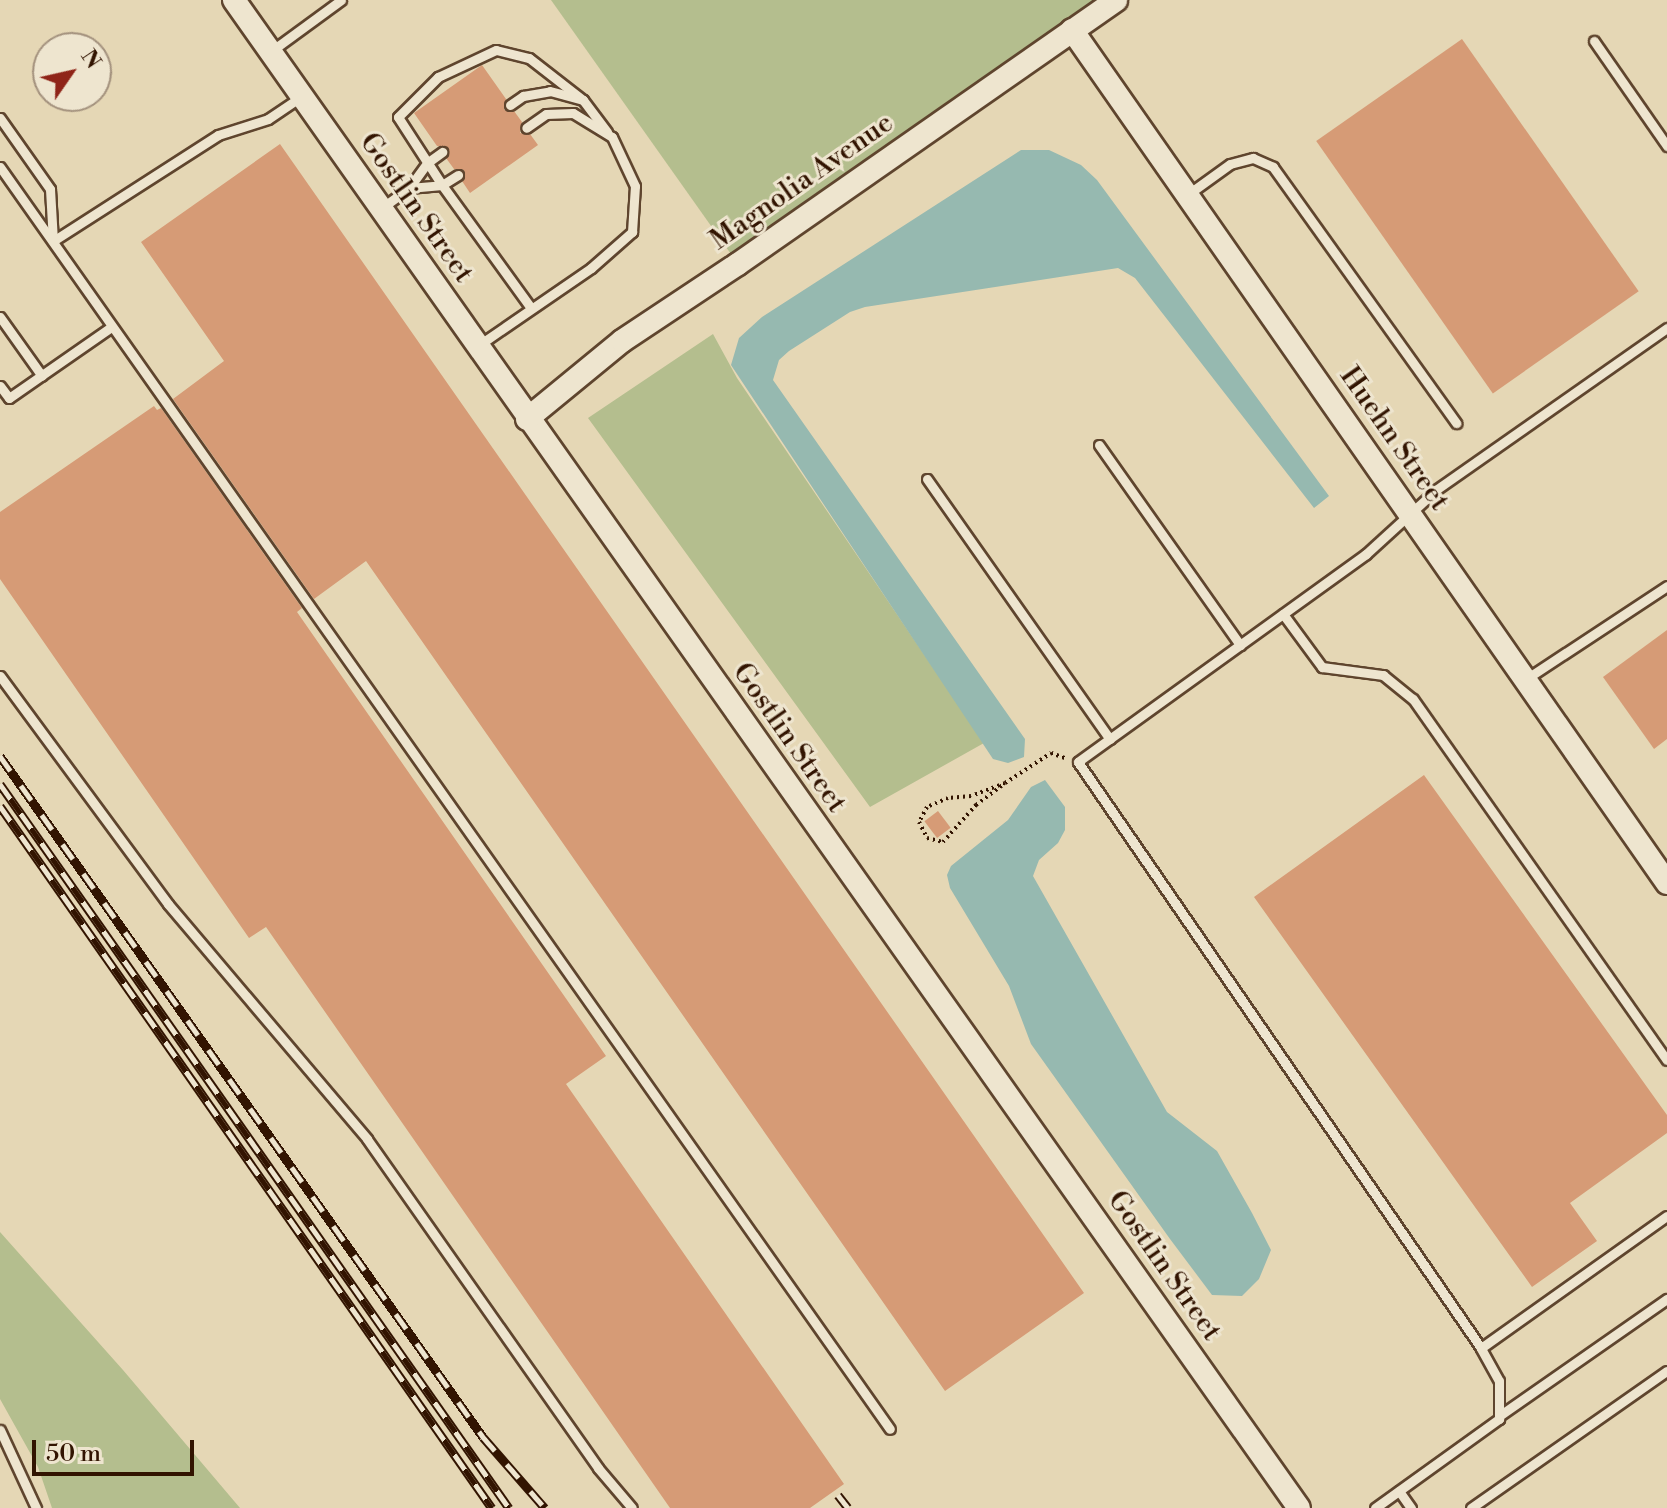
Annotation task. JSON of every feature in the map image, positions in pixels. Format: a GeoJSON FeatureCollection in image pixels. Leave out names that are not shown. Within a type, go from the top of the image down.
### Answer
{"type":"FeatureCollection","features":[{"type":"Feature","properties":{"kind":"street","name":"Gostlin Street"},"geometry":{"type":"LineString","coordinates":[[234,0],[476,347],[1299,1508]]}},
{"type":"Feature","properties":{"kind":"street","name":"Magnolia Avenue"},"geometry":{"type":"LineString","coordinates":[[527,419],[622,341],[738,264],[1116,0]]}},
{"type":"Feature","properties":{"kind":"street","name":"Huehn Street"},"geometry":{"type":"LineString","coordinates":[[1072,30],[1667,883]]}},
{"type":"Feature","properties":{"kind":"lane"},"geometry":{"type":"LineString","coordinates":[[270,52],[341,0]]}},
{"type":"Feature","properties":{"kind":"lane"},"geometry":{"type":"LineString","coordinates":[[1594,41],[1667,146]]}},
{"type":"Feature","properties":{"kind":"lane"},"geometry":{"type":"LineString","coordinates":[[476,347],[591,268],[632,232],[635,186],[612,137],[583,100],[529,58],[496,50],[438,77],[398,117],[442,185],[531,308]]}},
{"type":"Feature","properties":{"kind":"lane"},"geometry":{"type":"LineString","coordinates":[[510,105],[523,96],[550,91],[583,100]]}},
{"type":"Feature","properties":{"kind":"lane"},"geometry":{"type":"LineString","coordinates":[[53,241],[218,135],[268,119],[301,97]]}},
{"type":"Feature","properties":{"kind":"lane"},"geometry":{"type":"LineString","coordinates":[[526,128],[546,114],[573,113],[612,137]]}},
{"type":"Feature","properties":{"kind":"lane"},"geometry":{"type":"LineString","coordinates":[[0,118],[50,189],[53,241]]}},
{"type":"Feature","properties":{"kind":"lane"},"geometry":{"type":"LineString","coordinates":[[380,209],[409,188],[427,163],[442,152]]}},
{"type":"Feature","properties":{"kind":"lane"},"geometry":{"type":"LineString","coordinates":[[1187,195],[1230,164],[1253,158],[1273,167],[1456,423]]}},
{"type":"Feature","properties":{"kind":"lane"},"geometry":{"type":"LineString","coordinates":[[0,167],[890,1429]]}},
{"type":"Feature","properties":{"kind":"lane"},"geometry":{"type":"LineString","coordinates":[[409,188],[442,185],[458,175]]}},
{"type":"Feature","properties":{"kind":"lane"},"geometry":{"type":"LineString","coordinates":[[0,317],[42,376]]}},
{"type":"Feature","properties":{"kind":"lane"},"geometry":{"type":"LineString","coordinates":[[0,386],[4,397],[42,376],[111,327]]}},
{"type":"Feature","properties":{"kind":"lane"},"geometry":{"type":"LineString","coordinates":[[1499,1416],[1499,1381],[1481,1348],[1078,762],[1366,554],[1436,490],[1667,328]]}},
{"type":"Feature","properties":{"kind":"lane"},"geometry":{"type":"LineString","coordinates":[[1099,445],[1240,645]]}},
{"type":"Feature","properties":{"kind":"lane"},"geometry":{"type":"LineString","coordinates":[[927,479],[1110,739]]}},
{"type":"Feature","properties":{"kind":"lane"},"geometry":{"type":"LineString","coordinates":[[1524,680],[1667,586]]}},
{"type":"Feature","properties":{"kind":"lane"},"geometry":{"type":"LineString","coordinates":[[1283,614],[1322,667],[1383,675],[1413,699],[1667,1060]]}},
{"type":"Feature","properties":{"kind":"lane"},"geometry":{"type":"LineString","coordinates":[[0,676],[168,904],[367,1139],[598,1468],[632,1508]]}},
{"type":"Feature","properties":{"kind":"lane"},"geometry":{"type":"LineString","coordinates":[[1481,1348],[1667,1216]]}},
{"type":"Feature","properties":{"kind":"lane"},"geometry":{"type":"LineString","coordinates":[[1375,1508],[1499,1416],[1667,1299]]}},
{"type":"Feature","properties":{"kind":"lane"},"geometry":{"type":"LineString","coordinates":[[1471,1508],[1667,1371]]}},
{"type":"Feature","properties":{"kind":"lane"},"geometry":{"type":"LineString","coordinates":[[0,1430],[36,1508]]}},
{"type":"Feature","properties":{"kind":"lane"},"geometry":{"type":"LineString","coordinates":[[1399,1491],[1411,1508]]}},
{"type":"Feature","properties":{"kind":"path"},"geometry":{"type":"LineString","coordinates":[[1005,783],[971,796],[948,798],[927,807],[919,822],[927,838],[943,842],[976,805],[1051,753],[1078,762]]}},
{"type":"Feature","properties":{"kind":"green space"},"geometry":{"type":"Polygon","coordinates":[[[551,0],[1116,0],[738,264],[551,0]]]}},
{"type":"Feature","properties":{"kind":"green space"},"geometry":{"type":"Polygon","coordinates":[[[713,334],[737,378],[984,743],[870,807],[588,418],[713,334]]]}},
{"type":"Feature","properties":{"kind":"green space"},"geometry":{"type":"Polygon","coordinates":[[[0,1232],[240,1508],[52,1508],[38,1467],[0,1399],[0,1232]]]}},
{"type":"Feature","properties":{"kind":"water"},"geometry":{"type":"Polygon","coordinates":[[[1021,150],[1049,150],[1081,165],[1097,180],[1329,496],[1314,508],[1135,278],[1118,268],[865,307],[850,312],[789,351],[779,360],[773,380],[1025,739],[1024,757],[1008,763],[993,759],[731,365],[739,338],[762,317],[1021,150]]]}},
{"type":"Feature","properties":{"kind":"water"},"geometry":{"type":"Polygon","coordinates":[[[1045,780],[1065,807],[1065,830],[1058,843],[1039,860],[1033,876],[1167,1112],[1217,1151],[1271,1250],[1259,1279],[1242,1296],[1212,1295],[1170,1239],[1031,1044],[1009,986],[950,888],[947,875],[951,866],[1008,820],[1031,787],[1045,780]]]}},
{"type":"Feature","properties":{"kind":"building"},"geometry":{"type":"Polygon","coordinates":[[[1462,39],[1639,291],[1493,393],[1316,141],[1462,39]]]}},
{"type":"Feature","properties":{"kind":"building"},"geometry":{"type":"Polygon","coordinates":[[[482,65],[506,99],[504,110],[514,111],[522,122],[520,133],[530,134],[538,145],[470,193],[462,181],[464,170],[454,169],[446,158],[448,148],[437,146],[414,113],[482,65]]]}},
{"type":"Feature","properties":{"kind":"building"},"geometry":{"type":"Polygon","coordinates":[[[280,144],[1084,1293],[945,1391],[366,561],[314,599],[173,399],[224,361],[141,242],[280,144]]]}},
{"type":"Feature","properties":{"kind":"building"},"geometry":{"type":"Polygon","coordinates":[[[154,406],[157,410],[161,408],[302,608],[297,612],[606,1056],[566,1084],[844,1484],[810,1508],[670,1508],[266,927],[249,938],[0,579],[0,512],[154,406]]]}},
{"type":"Feature","properties":{"kind":"building"},"geometry":{"type":"Polygon","coordinates":[[[1667,630],[1667,739],[1654,749],[1603,677],[1667,630]]]}},
{"type":"Feature","properties":{"kind":"building"},"geometry":{"type":"Polygon","coordinates":[[[1424,775],[1667,1115],[1667,1133],[1570,1203],[1597,1241],[1532,1287],[1254,897],[1424,775]]]}},
{"type":"Feature","properties":{"kind":"building"},"geometry":{"type":"Polygon","coordinates":[[[938,811],[951,828],[937,838],[924,821],[938,811]]]}},
{"type":"Feature","properties":{"kind":"railway"},"geometry":{"type":"LineString","coordinates":[[0,756],[483,1437],[545,1508]]}},
{"type":"Feature","properties":{"kind":"railway"},"geometry":{"type":"LineString","coordinates":[[0,784],[509,1508]]}},
{"type":"Feature","properties":{"kind":"railway"},"geometry":{"type":"LineString","coordinates":[[0,806],[492,1508]]}},
{"type":"Feature","properties":{"kind":"railway"},"geometry":{"type":"LineString","coordinates":[[838,1495],[848,1508]]}}]}
